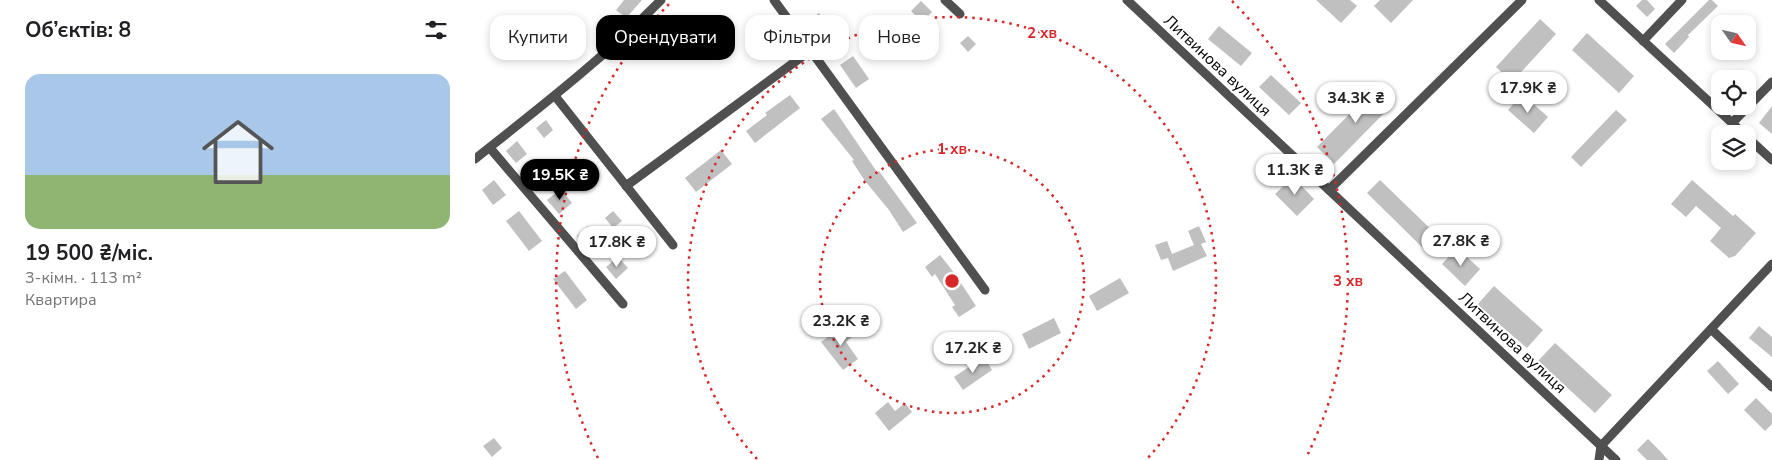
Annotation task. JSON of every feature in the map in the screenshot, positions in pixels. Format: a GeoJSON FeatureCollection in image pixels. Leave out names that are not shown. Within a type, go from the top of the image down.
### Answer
{"type":"FeatureCollection","features":[{"type":"Feature","properties":{"kind":"street"},"geometry":{"type":"LineString","coordinates":[[475,159],[555,96],[635,27],[661,0]]}},
{"type":"Feature","properties":{"kind":"street"},"geometry":{"type":"LineString","coordinates":[[774,0],[785,15]]}},
{"type":"Feature","properties":{"kind":"street"},"geometry":{"type":"LineString","coordinates":[[945,0],[960,14]]}},
{"type":"Feature","properties":{"kind":"street","name":"Литвинова вулиця"},"geometry":{"type":"LineString","coordinates":[[1127,0],[1616,460]]}},
{"type":"Feature","properties":{"kind":"street"},"geometry":{"type":"LineString","coordinates":[[1329,190],[1522,0]]}},
{"type":"Feature","properties":{"kind":"street"},"geometry":{"type":"LineString","coordinates":[[1599,0],[1732,123],[1772,82]]}},
{"type":"Feature","properties":{"kind":"street"},"geometry":{"type":"LineString","coordinates":[[1643,41],[1682,0]]}},
{"type":"Feature","properties":{"kind":"street"},"geometry":{"type":"LineString","coordinates":[[626,186],[797,60]]}},
{"type":"Feature","properties":{"kind":"street"},"geometry":{"type":"LineString","coordinates":[[818,60],[985,290]]}},
{"type":"Feature","properties":{"kind":"street"},"geometry":{"type":"LineString","coordinates":[[555,96],[673,245]]}},
{"type":"Feature","properties":{"kind":"street"},"geometry":{"type":"LineString","coordinates":[[1756,145],[1772,160]]}},
{"type":"Feature","properties":{"kind":"street"},"geometry":{"type":"LineString","coordinates":[[489,148],[623,304]]}},
{"type":"Feature","properties":{"kind":"street"},"geometry":{"type":"LineString","coordinates":[[1599,460],[1601,446],[1772,264]]}},
{"type":"Feature","properties":{"kind":"street"},"geometry":{"type":"LineString","coordinates":[[1711,329],[1772,387]]}},
{"type":"Feature","properties":{"kind":"building"},"geometry":{"type":"Polygon","coordinates":[[[624,0],[642,0],[629,15],[622,15],[616,10],[624,0]]]}},
{"type":"Feature","properties":{"kind":"building"},"geometry":{"type":"Polygon","coordinates":[[[1316,0],[1350,0],[1357,6],[1341,23],[1316,0]]]}},
{"type":"Feature","properties":{"kind":"building"},"geometry":{"type":"Polygon","coordinates":[[[1380,0],[1413,0],[1391,23],[1374,6],[1380,0]]]}},
{"type":"Feature","properties":{"kind":"building"},"geometry":{"type":"Polygon","coordinates":[[[1642,0],[1647,0],[1655,9],[1647,17],[1636,6],[1642,0]]]}},
{"type":"Feature","properties":{"kind":"building"},"geometry":{"type":"Polygon","coordinates":[[[1709,0],[1712,0],[1718,6],[1688,35],[1689,37],[1674,53],[1665,44],[1709,0]]]}},
{"type":"Feature","properties":{"kind":"building"},"geometry":{"type":"Polygon","coordinates":[[[921,1],[932,12],[929,15],[915,15],[911,11],[921,1]]]}},
{"type":"Feature","properties":{"kind":"building"},"geometry":{"type":"Polygon","coordinates":[[[1540,19],[1556,34],[1512,82],[1496,67],[1540,19]]]}},
{"type":"Feature","properties":{"kind":"building"},"geometry":{"type":"Polygon","coordinates":[[[1219,26],[1252,53],[1241,66],[1208,39],[1219,26]]]}},
{"type":"Feature","properties":{"kind":"building"},"geometry":{"type":"Polygon","coordinates":[[[1587,33],[1634,76],[1619,93],[1572,50],[1587,33]]]}},
{"type":"Feature","properties":{"kind":"building"},"geometry":{"type":"Polygon","coordinates":[[[968,36],[976,44],[968,52],[960,43],[968,36]]]}},
{"type":"Feature","properties":{"kind":"building"},"geometry":{"type":"Polygon","coordinates":[[[853,56],[869,79],[856,88],[840,65],[853,56]]]}},
{"type":"Feature","properties":{"kind":"building"},"geometry":{"type":"Polygon","coordinates":[[[1271,75],[1301,103],[1289,115],[1259,87],[1271,75]]]}},
{"type":"Feature","properties":{"kind":"building"},"geometry":{"type":"Polygon","coordinates":[[[1378,85],[1395,102],[1334,164],[1317,147],[1378,85]]]}},
{"type":"Feature","properties":{"kind":"building"},"geometry":{"type":"Polygon","coordinates":[[[1522,94],[1548,117],[1534,133],[1508,110],[1522,94]]]}},
{"type":"Feature","properties":{"kind":"building"},"geometry":{"type":"Polygon","coordinates":[[[790,95],[800,108],[755,143],[746,131],[767,115],[765,113],[790,95]]]}},
{"type":"Feature","properties":{"kind":"building"},"geometry":{"type":"Polygon","coordinates":[[[1772,106],[1772,134],[1759,123],[1772,106]]]}},
{"type":"Feature","properties":{"kind":"building"},"geometry":{"type":"Polygon","coordinates":[[[834,109],[877,172],[879,171],[917,223],[903,232],[889,210],[865,181],[852,161],[854,160],[821,119],[834,109]]]}},
{"type":"Feature","properties":{"kind":"building"},"geometry":{"type":"Polygon","coordinates":[[[1616,110],[1627,120],[1581,167],[1571,157],[1616,110]]]}},
{"type":"Feature","properties":{"kind":"building"},"geometry":{"type":"Polygon","coordinates":[[[546,120],[553,130],[544,138],[536,128],[546,120]]]}},
{"type":"Feature","properties":{"kind":"building"},"geometry":{"type":"Polygon","coordinates":[[[517,141],[527,154],[516,163],[506,151],[517,141]]]}},
{"type":"Feature","properties":{"kind":"building"},"geometry":{"type":"Polygon","coordinates":[[[721,150],[732,164],[696,192],[685,178],[721,150]]]}},
{"type":"Feature","properties":{"kind":"building"},"geometry":{"type":"Polygon","coordinates":[[[1293,177],[1314,199],[1297,216],[1275,194],[1293,177]]]}},
{"type":"Feature","properties":{"kind":"building"},"geometry":{"type":"Polygon","coordinates":[[[494,180],[506,195],[493,205],[482,190],[494,180]]]}},
{"type":"Feature","properties":{"kind":"building"},"geometry":{"type":"Polygon","coordinates":[[[1380,180],[1441,239],[1427,252],[1367,193],[1380,180]]]}},
{"type":"Feature","properties":{"kind":"building"},"geometry":{"type":"Polygon","coordinates":[[[1692,180],[1733,216],[1735,214],[1756,233],[1735,256],[1729,258],[1710,241],[1721,228],[1696,206],[1686,217],[1671,204],[1692,180]]]}},
{"type":"Feature","properties":{"kind":"building"},"geometry":{"type":"Polygon","coordinates":[[[561,189],[572,203],[559,214],[547,200],[561,189]]]}},
{"type":"Feature","properties":{"kind":"building"},"geometry":{"type":"Polygon","coordinates":[[[519,211],[542,241],[529,251],[506,221],[519,211]]]}},
{"type":"Feature","properties":{"kind":"building"},"geometry":{"type":"Polygon","coordinates":[[[613,211],[622,221],[613,228],[605,218],[613,211]]]}},
{"type":"Feature","properties":{"kind":"building"},"geometry":{"type":"Polygon","coordinates":[[[588,226],[599,238],[588,248],[577,236],[588,226]]]}},
{"type":"Feature","properties":{"kind":"building"},"geometry":{"type":"Polygon","coordinates":[[[1199,226],[1206,242],[1201,244],[1207,256],[1173,271],[1168,258],[1161,260],[1155,245],[1167,241],[1172,254],[1194,245],[1188,231],[1199,226]]]}},
{"type":"Feature","properties":{"kind":"building"},"geometry":{"type":"Polygon","coordinates":[[[629,242],[636,252],[629,258],[621,248],[629,242]]]}},
{"type":"Feature","properties":{"kind":"building"},"geometry":{"type":"Polygon","coordinates":[[[1457,248],[1480,269],[1465,286],[1442,264],[1457,248]]]}},
{"type":"Feature","properties":{"kind":"building"},"geometry":{"type":"Polygon","coordinates":[[[940,255],[976,306],[959,317],[952,307],[955,305],[935,274],[932,277],[925,267],[940,255]]]}},
{"type":"Feature","properties":{"kind":"building"},"geometry":{"type":"Polygon","coordinates":[[[618,257],[628,268],[616,279],[606,267],[618,257]]]}},
{"type":"Feature","properties":{"kind":"building"},"geometry":{"type":"Polygon","coordinates":[[[565,271],[587,300],[576,309],[553,279],[565,271]]]}},
{"type":"Feature","properties":{"kind":"building"},"geometry":{"type":"Polygon","coordinates":[[[1120,278],[1129,293],[1097,311],[1089,296],[1120,278]]]}},
{"type":"Feature","properties":{"kind":"building"},"geometry":{"type":"Polygon","coordinates":[[[1494,286],[1543,330],[1527,348],[1477,305],[1494,286]]]}},
{"type":"Feature","properties":{"kind":"building"},"geometry":{"type":"Polygon","coordinates":[[[1054,318],[1061,333],[1029,349],[1022,334],[1054,318]]]}},
{"type":"Feature","properties":{"kind":"building"},"geometry":{"type":"Polygon","coordinates":[[[845,324],[854,335],[846,342],[858,359],[843,370],[821,342],[845,324]]]}},
{"type":"Feature","properties":{"kind":"building"},"geometry":{"type":"Polygon","coordinates":[[[1759,326],[1772,337],[1772,357],[1749,338],[1759,326]]]}},
{"type":"Feature","properties":{"kind":"building"},"geometry":{"type":"Polygon","coordinates":[[[1555,343],[1612,395],[1595,413],[1538,361],[1555,343]]]}},
{"type":"Feature","properties":{"kind":"building"},"geometry":{"type":"Polygon","coordinates":[[[984,357],[992,370],[963,390],[954,377],[984,357]]]}},
{"type":"Feature","properties":{"kind":"building"},"geometry":{"type":"Polygon","coordinates":[[[1718,361],[1739,384],[1728,394],[1707,371],[1718,361]]]}},
{"type":"Feature","properties":{"kind":"building"},"geometry":{"type":"Polygon","coordinates":[[[1756,398],[1772,414],[1772,424],[1765,431],[1744,410],[1756,398]]]}},
{"type":"Feature","properties":{"kind":"building"},"geometry":{"type":"Polygon","coordinates":[[[888,402],[895,411],[905,403],[912,412],[889,431],[875,413],[888,402]]]}},
{"type":"Feature","properties":{"kind":"building"},"geometry":{"type":"Polygon","coordinates":[[[494,438],[502,448],[492,457],[483,446],[494,438]]]}},
{"type":"Feature","properties":{"kind":"building"},"geometry":{"type":"Polygon","coordinates":[[[1648,439],[1668,460],[1647,460],[1637,450],[1648,439]]]}}]}
